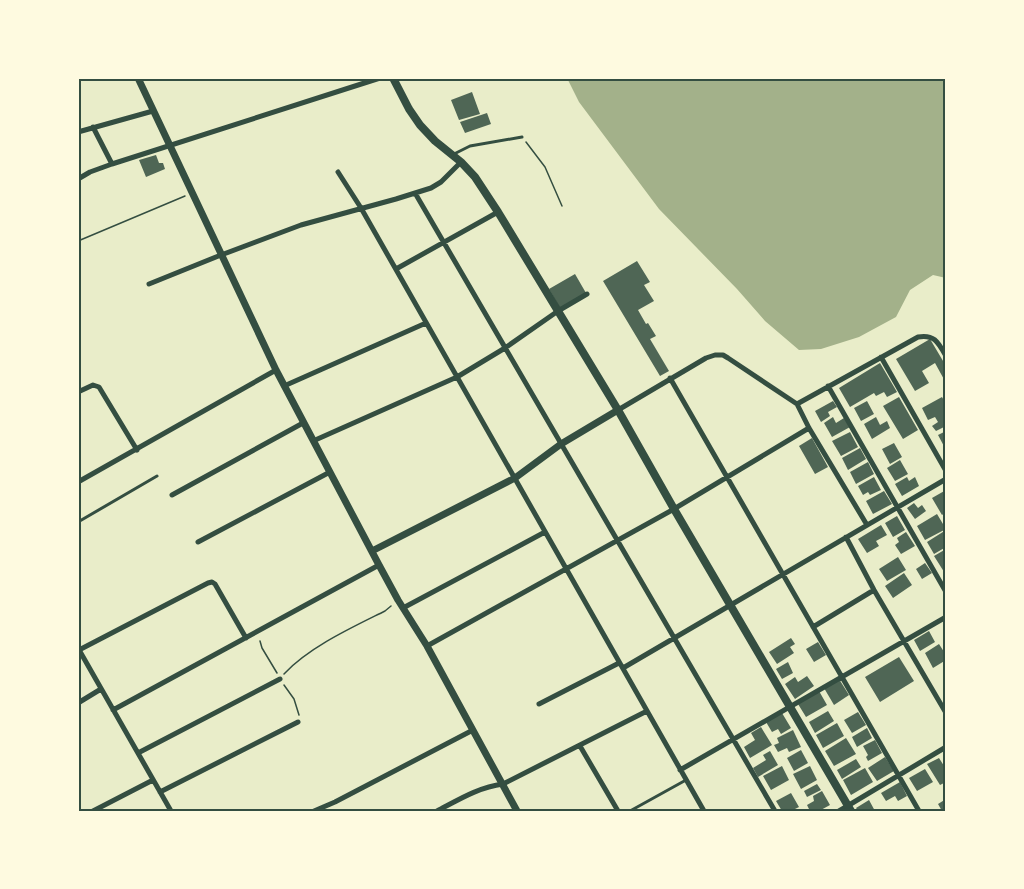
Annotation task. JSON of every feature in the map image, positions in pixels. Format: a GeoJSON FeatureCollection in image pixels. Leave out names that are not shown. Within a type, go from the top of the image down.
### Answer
{"type":"FeatureCollection","features":[{"type":"Feature","properties":{"kind":"main road"},"geometry":{"type":"LineString","coordinates":[[393,78],[420,125],[475,177],[498,212],[618,410],[850,808]]}},
{"type":"Feature","properties":{"kind":"street"},"geometry":{"type":"LineString","coordinates":[[138,78],[303,423],[379,566],[427,646],[517,811]]}},
{"type":"Feature","properties":{"kind":"street"},"geometry":{"type":"LineString","coordinates":[[78,179],[112,164],[380,78]]}},
{"type":"Feature","properties":{"kind":"street"},"geometry":{"type":"LineString","coordinates":[[78,132],[153,111]]}},
{"type":"Feature","properties":{"kind":"street"},"geometry":{"type":"LineString","coordinates":[[93,128],[112,164]]}},
{"type":"Feature","properties":{"kind":"street"},"geometry":{"type":"LineString","coordinates":[[149,284],[301,225],[430,188],[441,182],[461,162]]}},
{"type":"Feature","properties":{"kind":"street"},"geometry":{"type":"LineString","coordinates":[[338,172],[396,269],[704,811]]}},
{"type":"Feature","properties":{"kind":"street"},"geometry":{"type":"LineString","coordinates":[[415,193],[775,811]]}},
{"type":"Feature","properties":{"kind":"street"},"geometry":{"type":"LineString","coordinates":[[396,269],[498,212]]}},
{"type":"Feature","properties":{"kind":"street"},"geometry":{"type":"LineString","coordinates":[[313,441],[457,376],[505,348],[587,294]]}},
{"type":"Feature","properties":{"kind":"street"},"geometry":{"type":"LineString","coordinates":[[284,386],[426,323]]}},
{"type":"Feature","properties":{"kind":"street"},"geometry":{"type":"LineString","coordinates":[[797,404],[918,337],[927,335],[934,339],[946,356]]}},
{"type":"Feature","properties":{"kind":"street"},"geometry":{"type":"LineString","coordinates":[[372,550],[514,478],[561,444],[670,378],[705,358],[715,355],[723,355],[797,404],[809,429],[867,525]]}},
{"type":"Feature","properties":{"kind":"street"},"geometry":{"type":"LineString","coordinates":[[881,357],[946,471]]}},
{"type":"Feature","properties":{"kind":"street"},"geometry":{"type":"LineString","coordinates":[[78,482],[276,370]]}},
{"type":"Feature","properties":{"kind":"street"},"geometry":{"type":"LineString","coordinates":[[670,378],[919,811]]}},
{"type":"Feature","properties":{"kind":"street"},"geometry":{"type":"LineString","coordinates":[[78,392],[93,385],[99,387],[137,450]]}},
{"type":"Feature","properties":{"kind":"street"},"geometry":{"type":"LineString","coordinates":[[828,386],[946,592]]}},
{"type":"Feature","properties":{"kind":"street"},"geometry":{"type":"LineString","coordinates":[[171,495],[303,423]]}},
{"type":"Feature","properties":{"kind":"street"},"geometry":{"type":"LineString","coordinates":[[427,646],[674,509],[809,429]]}},
{"type":"Feature","properties":{"kind":"street"},"geometry":{"type":"LineString","coordinates":[[198,542],[330,472]]}},
{"type":"Feature","properties":{"kind":"street"},"geometry":{"type":"LineString","coordinates":[[539,704],[621,666],[674,638],[946,479]]}},
{"type":"Feature","properties":{"kind":"street"},"geometry":{"type":"LineString","coordinates":[[403,608],[545,532]]}},
{"type":"Feature","properties":{"kind":"street"},"geometry":{"type":"LineString","coordinates":[[846,537],[874,590],[946,713]]}},
{"type":"Feature","properties":{"kind":"street"},"geometry":{"type":"LineString","coordinates":[[113,710],[379,566]]}},
{"type":"Feature","properties":{"kind":"street"},"geometry":{"type":"LineString","coordinates":[[171,811],[79,649],[212,582],[246,638]]}},
{"type":"Feature","properties":{"kind":"street"},"geometry":{"type":"LineString","coordinates":[[813,627],[874,590]]}},
{"type":"Feature","properties":{"kind":"street"},"geometry":{"type":"LineString","coordinates":[[680,770],[946,617]]}},
{"type":"Feature","properties":{"kind":"street"},"geometry":{"type":"LineString","coordinates":[[138,753],[280,679]]}},
{"type":"Feature","properties":{"kind":"street"},"geometry":{"type":"LineString","coordinates":[[78,703],[101,689]]}},
{"type":"Feature","properties":{"kind":"street"},"geometry":{"type":"LineString","coordinates":[[437,811],[477,791],[492,785],[503,784],[647,711]]}},
{"type":"Feature","properties":{"kind":"street"},"geometry":{"type":"LineString","coordinates":[[160,792],[298,722]]}},
{"type":"Feature","properties":{"kind":"street"},"geometry":{"type":"LineString","coordinates":[[314,811],[473,730]]}},
{"type":"Feature","properties":{"kind":"street"},"geometry":{"type":"LineString","coordinates":[[580,746],[618,811]]}},
{"type":"Feature","properties":{"kind":"street"},"geometry":{"type":"LineString","coordinates":[[839,811],[850,808],[946,747]]}},
{"type":"Feature","properties":{"kind":"street"},"geometry":{"type":"LineString","coordinates":[[93,811],[153,780]]}},
{"type":"Feature","properties":{"kind":"street"},"geometry":{"type":"LineString","coordinates":[[335,802],[337,811]]}},
{"type":"Feature","properties":{"kind":"lane"},"geometry":{"type":"LineString","coordinates":[[452,155],[470,146],[522,137]]}},
{"type":"Feature","properties":{"kind":"lane"},"geometry":{"type":"LineString","coordinates":[[78,522],[157,476]]}},
{"type":"Feature","properties":{"kind":"lane"},"geometry":{"type":"LineString","coordinates":[[630,811],[686,780]]}},
{"type":"Feature","properties":{"kind":"path"},"geometry":{"type":"LineString","coordinates":[[522,137],[545,167],[562,206]]}},
{"type":"Feature","properties":{"kind":"path"},"geometry":{"type":"LineString","coordinates":[[78,241],[193,193]]}},
{"type":"Feature","properties":{"kind":"path"},"geometry":{"type":"LineString","coordinates":[[280,679],[302,658],[385,611],[398,600]]}},
{"type":"Feature","properties":{"kind":"shaded area"},"geometry":{"type":"Polygon","coordinates":[[[567,78],[946,78],[946,278],[933,275],[910,290],[896,317],[859,337],[821,349],[799,350],[765,321],[659,209],[579,102],[567,78]]]}},
{"type":"Feature","properties":{"kind":"building"},"geometry":{"type":"Polygon","coordinates":[[[472,92],[480,114],[459,120],[451,100],[472,92]]]}},
{"type":"Feature","properties":{"kind":"building"},"geometry":{"type":"Polygon","coordinates":[[[487,113],[491,124],[465,133],[460,122],[487,113]]]}},
{"type":"Feature","properties":{"kind":"building"},"geometry":{"type":"Polygon","coordinates":[[[156,155],[159,163],[163,163],[165,169],[146,177],[139,160],[156,155]]]}},
{"type":"Feature","properties":{"kind":"building"},"geometry":{"type":"Polygon","coordinates":[[[637,261],[650,282],[644,285],[654,301],[638,310],[656,336],[650,339],[669,371],[660,376],[603,281],[637,261]]]}},
{"type":"Feature","properties":{"kind":"building"},"geometry":{"type":"Polygon","coordinates":[[[575,274],[586,293],[560,308],[549,289],[575,274]]]}},
{"type":"Feature","properties":{"kind":"building"},"geometry":{"type":"Polygon","coordinates":[[[930,339],[946,366],[946,383],[935,363],[922,371],[929,383],[915,391],[896,359],[930,339]]]}},
{"type":"Feature","properties":{"kind":"building"},"geometry":{"type":"Polygon","coordinates":[[[880,363],[897,392],[887,397],[884,392],[876,396],[874,393],[850,407],[839,388],[880,363]]]}},
{"type":"Feature","properties":{"kind":"building"},"geometry":{"type":"Polygon","coordinates":[[[899,397],[918,430],[903,439],[883,406],[899,397]]]}},
{"type":"Feature","properties":{"kind":"building"},"geometry":{"type":"Polygon","coordinates":[[[942,397],[946,404],[946,426],[936,431],[932,426],[938,422],[935,417],[928,420],[922,408],[942,397]]]}},
{"type":"Feature","properties":{"kind":"building"},"geometry":{"type":"Polygon","coordinates":[[[833,401],[837,407],[828,412],[830,416],[821,422],[815,411],[833,401]]]}},
{"type":"Feature","properties":{"kind":"building"},"geometry":{"type":"Polygon","coordinates":[[[867,401],[874,414],[861,421],[854,408],[867,401]]]}},
{"type":"Feature","properties":{"kind":"building"},"geometry":{"type":"Polygon","coordinates":[[[833,417],[836,423],[844,418],[850,427],[832,437],[824,423],[833,417]]]}},
{"type":"Feature","properties":{"kind":"building"},"geometry":{"type":"Polygon","coordinates":[[[876,417],[880,425],[887,421],[890,428],[872,439],[864,424],[876,417]]]}},
{"type":"Feature","properties":{"kind":"building"},"geometry":{"type":"Polygon","coordinates":[[[946,431],[946,450],[938,435],[946,431]]]}},
{"type":"Feature","properties":{"kind":"building"},"geometry":{"type":"Polygon","coordinates":[[[850,432],[858,447],[841,456],[832,441],[850,432]]]}},
{"type":"Feature","properties":{"kind":"building"},"geometry":{"type":"Polygon","coordinates":[[[812,438],[828,467],[815,474],[799,446],[812,438]]]}},
{"type":"Feature","properties":{"kind":"building"},"geometry":{"type":"Polygon","coordinates":[[[894,443],[902,457],[890,464],[882,449],[894,443]]]}},
{"type":"Feature","properties":{"kind":"building"},"geometry":{"type":"Polygon","coordinates":[[[860,448],[866,459],[848,470],[842,458],[860,448]]]}},
{"type":"Feature","properties":{"kind":"building"},"geometry":{"type":"Polygon","coordinates":[[[900,460],[908,474],[895,481],[887,468],[900,460]]]}},
{"type":"Feature","properties":{"kind":"building"},"geometry":{"type":"Polygon","coordinates":[[[868,462],[874,474],[856,484],[850,472],[868,462]]]}},
{"type":"Feature","properties":{"kind":"building"},"geometry":{"type":"Polygon","coordinates":[[[874,477],[881,490],[870,495],[868,492],[863,495],[858,486],[874,477]]]}},
{"type":"Feature","properties":{"kind":"building"},"geometry":{"type":"Polygon","coordinates":[[[907,477],[909,481],[915,477],[919,486],[902,496],[895,484],[907,477]]]}},
{"type":"Feature","properties":{"kind":"building"},"geometry":{"type":"Polygon","coordinates":[[[946,490],[946,512],[942,515],[932,498],[946,490]]]}},
{"type":"Feature","properties":{"kind":"building"},"geometry":{"type":"Polygon","coordinates":[[[884,491],[892,504],[873,514],[866,501],[884,491]]]}},
{"type":"Feature","properties":{"kind":"building"},"geometry":{"type":"Polygon","coordinates":[[[914,503],[918,508],[922,505],[926,511],[915,519],[907,508],[914,503]]]}},
{"type":"Feature","properties":{"kind":"building"},"geometry":{"type":"Polygon","coordinates":[[[937,514],[946,529],[925,540],[917,526],[937,514]]]}},
{"type":"Feature","properties":{"kind":"building"},"geometry":{"type":"Polygon","coordinates":[[[897,516],[905,530],[893,537],[885,523],[897,516]]]}},
{"type":"Feature","properties":{"kind":"building"},"geometry":{"type":"Polygon","coordinates":[[[881,525],[887,535],[876,541],[879,546],[867,553],[858,539],[881,525]]]}},
{"type":"Feature","properties":{"kind":"building"},"geometry":{"type":"Polygon","coordinates":[[[946,530],[946,547],[934,554],[927,542],[946,530]]]}},
{"type":"Feature","properties":{"kind":"building"},"geometry":{"type":"Polygon","coordinates":[[[906,532],[915,546],[901,554],[895,545],[899,542],[897,538],[906,532]]]}},
{"type":"Feature","properties":{"kind":"building"},"geometry":{"type":"Polygon","coordinates":[[[946,549],[946,575],[934,556],[946,549]]]}},
{"type":"Feature","properties":{"kind":"building"},"geometry":{"type":"Polygon","coordinates":[[[898,557],[906,570],[887,581],[879,569],[898,557]]]}},
{"type":"Feature","properties":{"kind":"building"},"geometry":{"type":"Polygon","coordinates":[[[925,563],[932,573],[922,579],[916,569],[925,563]]]}},
{"type":"Feature","properties":{"kind":"building"},"geometry":{"type":"Polygon","coordinates":[[[904,573],[912,585],[893,598],[885,586],[904,573]]]}},
{"type":"Feature","properties":{"kind":"building"},"geometry":{"type":"Polygon","coordinates":[[[929,631],[935,642],[920,651],[914,640],[929,631]]]}},
{"type":"Feature","properties":{"kind":"building"},"geometry":{"type":"Polygon","coordinates":[[[791,638],[795,644],[790,647],[794,653],[777,664],[769,652],[791,638]]]}},
{"type":"Feature","properties":{"kind":"building"},"geometry":{"type":"Polygon","coordinates":[[[818,642],[826,655],[814,662],[806,649],[818,642]]]}},
{"type":"Feature","properties":{"kind":"building"},"geometry":{"type":"Polygon","coordinates":[[[939,644],[946,655],[946,660],[933,668],[925,653],[939,644]]]}},
{"type":"Feature","properties":{"kind":"building"},"geometry":{"type":"Polygon","coordinates":[[[899,657],[914,681],[880,702],[865,677],[899,657]]]}},
{"type":"Feature","properties":{"kind":"building"},"geometry":{"type":"Polygon","coordinates":[[[788,662],[793,673],[782,679],[776,669],[788,662]]]}},
{"type":"Feature","properties":{"kind":"building"},"geometry":{"type":"Polygon","coordinates":[[[807,676],[814,686],[795,699],[785,684],[795,677],[798,682],[807,676]]]}},
{"type":"Feature","properties":{"kind":"building"},"geometry":{"type":"Polygon","coordinates":[[[839,679],[849,695],[834,705],[824,688],[839,679]]]}},
{"type":"Feature","properties":{"kind":"building"},"geometry":{"type":"Polygon","coordinates":[[[819,691],[827,705],[806,717],[798,704],[819,691]]]}},
{"type":"Feature","properties":{"kind":"building"},"geometry":{"type":"Polygon","coordinates":[[[828,711],[834,721],[815,733],[809,722],[828,711]]]}},
{"type":"Feature","properties":{"kind":"building"},"geometry":{"type":"Polygon","coordinates":[[[858,712],[866,725],[852,733],[844,720],[858,712]]]}},
{"type":"Feature","properties":{"kind":"building"},"geometry":{"type":"Polygon","coordinates":[[[782,713],[791,728],[781,734],[778,729],[772,732],[766,722],[782,713]]]}},
{"type":"Feature","properties":{"kind":"building"},"geometry":{"type":"Polygon","coordinates":[[[837,723],[844,736],[823,748],[816,735],[837,723]]]}},
{"type":"Feature","properties":{"kind":"building"},"geometry":{"type":"Polygon","coordinates":[[[761,727],[772,745],[750,758],[744,747],[755,740],[751,733],[761,727]]]}},
{"type":"Feature","properties":{"kind":"building"},"geometry":{"type":"Polygon","coordinates":[[[867,728],[872,738],[857,747],[852,737],[867,728]]]}},
{"type":"Feature","properties":{"kind":"building"},"geometry":{"type":"Polygon","coordinates":[[[793,730],[801,747],[789,752],[787,748],[778,752],[774,745],[779,743],[777,738],[793,730]]]}},
{"type":"Feature","properties":{"kind":"building"},"geometry":{"type":"Polygon","coordinates":[[[846,738],[856,754],[834,766],[825,751],[846,738]]]}},
{"type":"Feature","properties":{"kind":"building"},"geometry":{"type":"Polygon","coordinates":[[[875,740],[882,753],[868,761],[866,757],[868,755],[863,746],[875,740]]]}},
{"type":"Feature","properties":{"kind":"building"},"geometry":{"type":"Polygon","coordinates":[[[801,750],[808,763],[794,771],[787,758],[801,750]]]}},
{"type":"Feature","properties":{"kind":"building"},"geometry":{"type":"Polygon","coordinates":[[[770,751],[778,765],[758,777],[753,768],[766,760],[763,755],[770,751]]]}},
{"type":"Feature","properties":{"kind":"building"},"geometry":{"type":"Polygon","coordinates":[[[885,757],[894,771],[877,781],[868,768],[885,757]]]}},
{"type":"Feature","properties":{"kind":"building"},"geometry":{"type":"Polygon","coordinates":[[[939,758],[946,769],[946,782],[940,785],[927,764],[939,758]]]}},
{"type":"Feature","properties":{"kind":"building"},"geometry":{"type":"Polygon","coordinates":[[[856,759],[861,767],[842,779],[837,770],[856,759]]]}},
{"type":"Feature","properties":{"kind":"building"},"geometry":{"type":"Polygon","coordinates":[[[782,766],[789,780],[771,790],[763,776],[782,766]]]}},
{"type":"Feature","properties":{"kind":"building"},"geometry":{"type":"Polygon","coordinates":[[[810,766],[817,780],[801,789],[793,774],[810,766]]]}},
{"type":"Feature","properties":{"kind":"building"},"geometry":{"type":"Polygon","coordinates":[[[865,768],[873,782],[851,795],[843,780],[865,768]]]}},
{"type":"Feature","properties":{"kind":"building"},"geometry":{"type":"Polygon","coordinates":[[[925,769],[933,782],[917,791],[909,778],[925,769]]]}},
{"type":"Feature","properties":{"kind":"building"},"geometry":{"type":"Polygon","coordinates":[[[900,782],[907,796],[898,801],[895,796],[886,801],[881,793],[900,782]]]}},
{"type":"Feature","properties":{"kind":"building"},"geometry":{"type":"Polygon","coordinates":[[[817,784],[821,790],[807,797],[804,791],[817,784]]]}},
{"type":"Feature","properties":{"kind":"building"},"geometry":{"type":"Polygon","coordinates":[[[822,791],[830,805],[819,811],[810,811],[807,805],[814,801],[813,796],[822,791]]]}},
{"type":"Feature","properties":{"kind":"building"},"geometry":{"type":"Polygon","coordinates":[[[791,793],[799,807],[791,811],[782,811],[776,801],[791,793]]]}},
{"type":"Feature","properties":{"kind":"building"},"geometry":{"type":"Polygon","coordinates":[[[946,799],[946,811],[942,811],[938,804],[946,799]]]}},
{"type":"Feature","properties":{"kind":"building"},"geometry":{"type":"Polygon","coordinates":[[[869,800],[875,811],[858,811],[856,808],[869,800]]]}}]}
